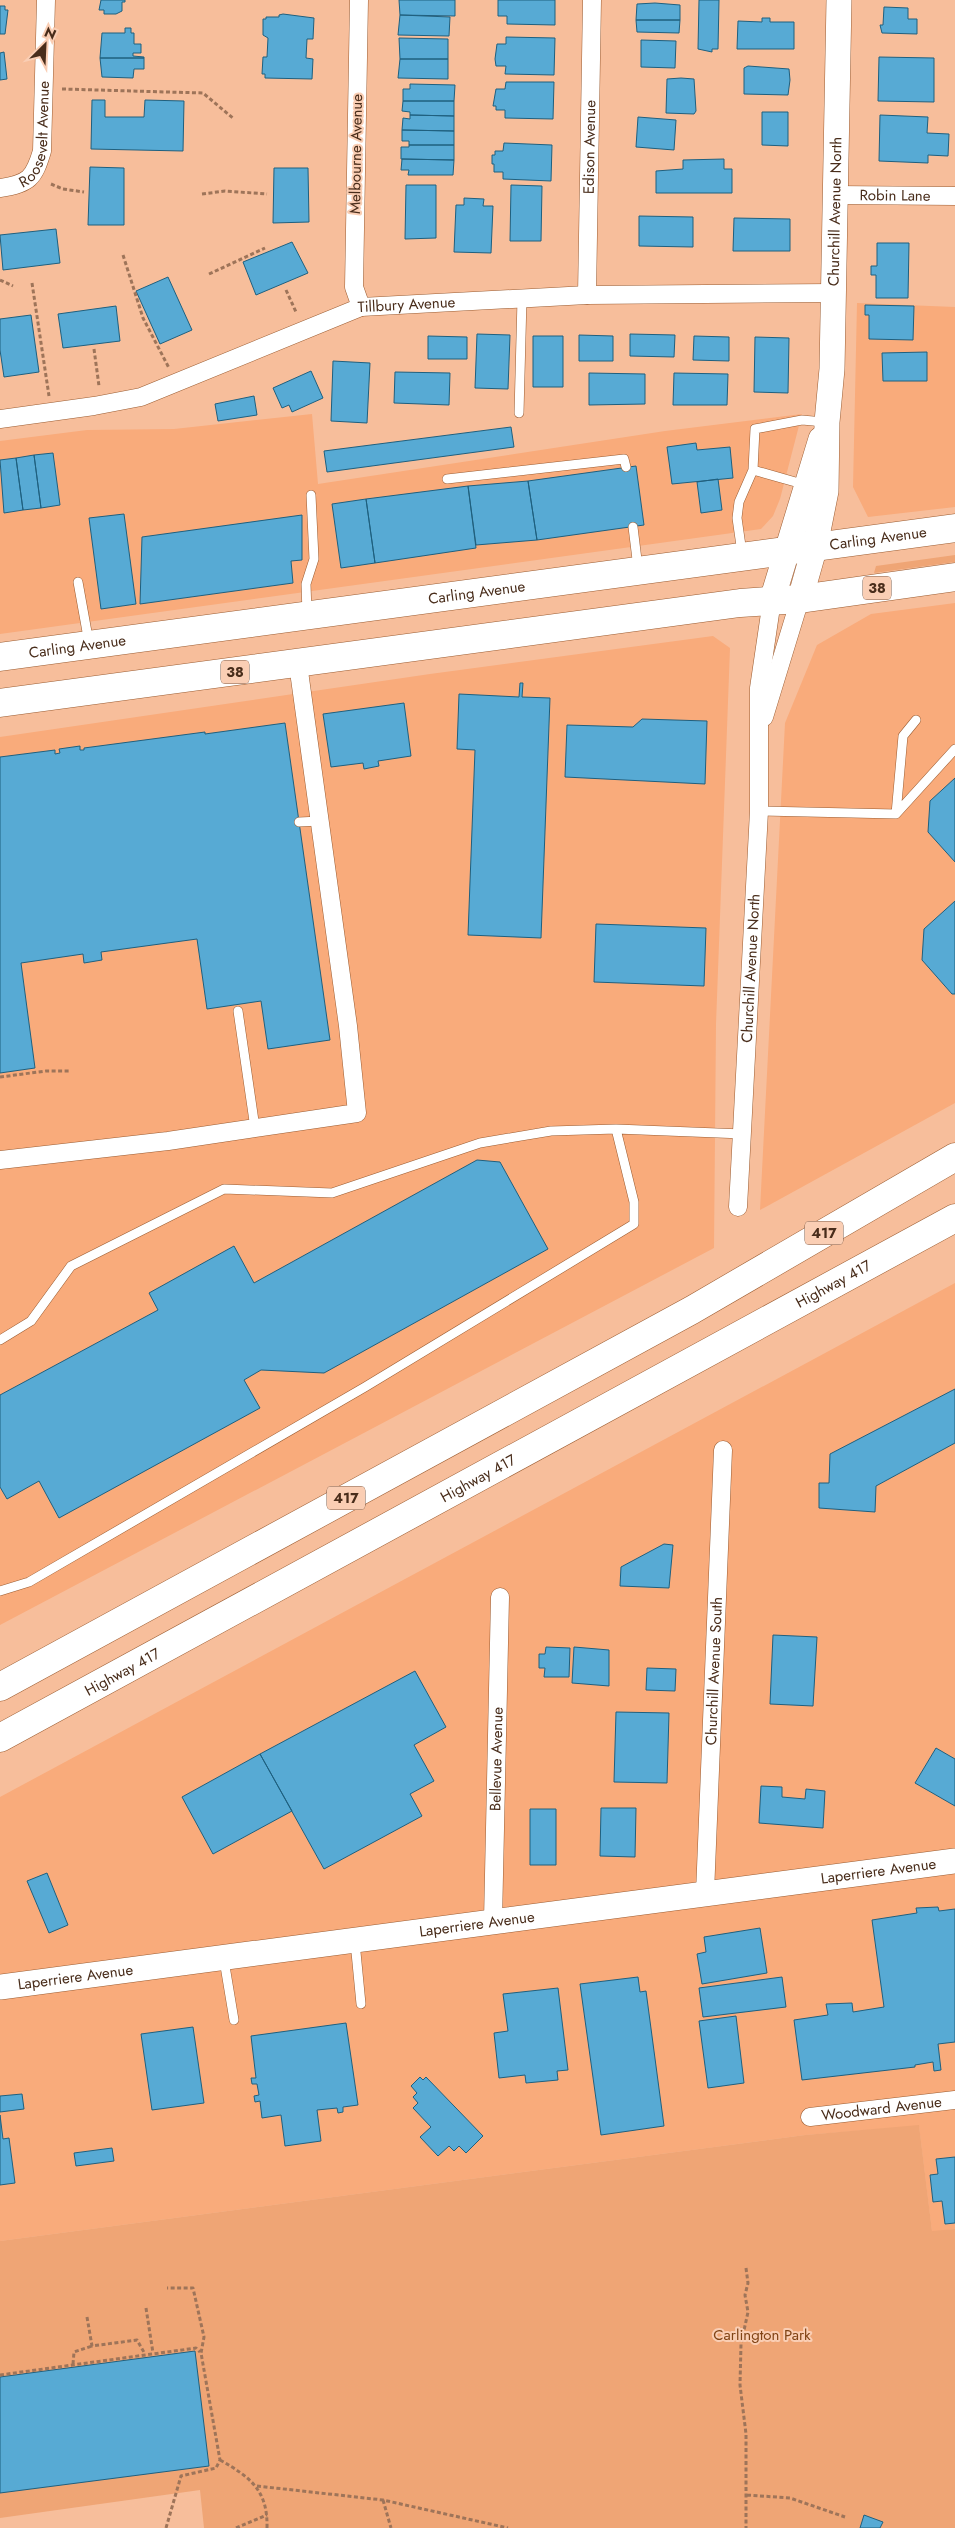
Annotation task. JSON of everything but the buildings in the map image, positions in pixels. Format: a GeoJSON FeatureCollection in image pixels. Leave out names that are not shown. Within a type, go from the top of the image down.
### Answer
{"type":"FeatureCollection","features":[{"type":"Feature","properties":{"kind":"main road","name":"Carling Avenue"},"geometry":{"type":"LineString","coordinates":[[0,656],[955,528]]}},
{"type":"Feature","properties":{"kind":"main road","name":"38"},"geometry":{"type":"LineString","coordinates":[[0,703],[772,600],[955,578]]}},
{"type":"Feature","properties":{"kind":"main road","name":"417"},"geometry":{"type":"LineString","coordinates":[[0,1687],[692,1310],[955,1157]]}},
{"type":"Feature","properties":{"kind":"main road","name":"Highway 417"},"geometry":{"type":"LineString","coordinates":[[0,1738],[265,1596],[461,1486],[955,1218]]}},
{"type":"Feature","properties":{"kind":"street","name":"Roosevelt Avenue"},"geometry":{"type":"LineString","coordinates":[[0,188],[28,181],[36,171],[42,151],[46,0]]}},
{"type":"Feature","properties":{"kind":"street","name":"Melbourne Avenue"},"geometry":{"type":"LineString","coordinates":[[359,0],[354,286],[361,307]]}},
{"type":"Feature","properties":{"kind":"street","name":"Edison Avenue"},"geometry":{"type":"LineString","coordinates":[[587,295],[592,0]]}},
{"type":"Feature","properties":{"kind":"street","name":"Churchill Avenue North"},"geometry":{"type":"LineString","coordinates":[[760,732],[815,546],[826,489],[827,422],[832,368],[839,0]]}},
{"type":"Feature","properties":{"kind":"street","name":"Robin Lane"},"geometry":{"type":"LineString","coordinates":[[835,195],[955,196]]}},
{"type":"Feature","properties":{"kind":"street","name":"Tillbury Avenue"},"geometry":{"type":"LineString","coordinates":[[0,420],[141,397],[361,307],[587,295],[833,294]]}},
{"type":"Feature","properties":{"kind":"street","name":"Churchill Avenue North"},"geometry":{"type":"LineString","coordinates":[[738,1207],[759,812],[759,688],[772,600],[827,422]]}},
{"type":"Feature","properties":{"kind":"street"},"geometry":{"type":"LineString","coordinates":[[0,1160],[152,1143],[357,1113],[347,1016],[298,664]]}},
{"type":"Feature","properties":{"kind":"street","name":"Churchill Avenue South"},"geometry":{"type":"LineString","coordinates":[[705,1893],[722,1450]]}},
{"type":"Feature","properties":{"kind":"street","name":"Bellevue Avenue"},"geometry":{"type":"LineString","coordinates":[[493,1921],[500,1597]]}},
{"type":"Feature","properties":{"kind":"street","name":"Laperriere Avenue"},"geometry":{"type":"LineString","coordinates":[[0,1987],[955,1861]]}},
{"type":"Feature","properties":{"kind":"street","name":"Woodward Avenue"},"geometry":{"type":"LineString","coordinates":[[810,2117],[955,2100]]}},
{"type":"Feature","properties":{"kind":"lane"},"geometry":{"type":"LineString","coordinates":[[519,413],[522,299]]}},
{"type":"Feature","properties":{"kind":"lane"},"geometry":{"type":"LineString","coordinates":[[742,557],[737,518],[739,502],[753,470],[755,429],[802,420],[827,422]]}},
{"type":"Feature","properties":{"kind":"lane"},"geometry":{"type":"LineString","coordinates":[[447,479],[624,459],[626,467]]}},
{"type":"Feature","properties":{"kind":"lane"},"geometry":{"type":"LineString","coordinates":[[753,470],[806,485]]}},
{"type":"Feature","properties":{"kind":"lane"},"geometry":{"type":"LineString","coordinates":[[307,616],[306,584],[314,559],[311,495]]}},
{"type":"Feature","properties":{"kind":"lane"},"geometry":{"type":"LineString","coordinates":[[633,527],[639,571]]}},
{"type":"Feature","properties":{"kind":"lane"},"geometry":{"type":"LineString","coordinates":[[78,582],[89,645]]}},
{"type":"Feature","properties":{"kind":"lane"},"geometry":{"type":"LineString","coordinates":[[896,814],[903,736],[916,720]]}},
{"type":"Feature","properties":{"kind":"lane"},"geometry":{"type":"LineString","coordinates":[[759,812],[896,814],[955,750]]}},
{"type":"Feature","properties":{"kind":"lane"},"geometry":{"type":"LineString","coordinates":[[299,822],[320,820]]}},
{"type":"Feature","properties":{"kind":"lane"},"geometry":{"type":"LineString","coordinates":[[238,1011],[255,1128]]}},
{"type":"Feature","properties":{"kind":"lane"},"geometry":{"type":"LineString","coordinates":[[0,1340],[31,1321],[72,1266],[224,1188],[332,1193],[480,1144],[551,1131],[616,1129],[743,1134]]}},
{"type":"Feature","properties":{"kind":"lane"},"geometry":{"type":"LineString","coordinates":[[0,1591],[30,1582],[365,1387],[634,1224],[634,1202],[616,1129]]}},
{"type":"Feature","properties":{"kind":"lane"},"geometry":{"type":"LineString","coordinates":[[354,1940],[362,2004]]}},
{"type":"Feature","properties":{"kind":"lane"},"geometry":{"type":"LineString","coordinates":[[224,1957],[234,2020]]}},
{"type":"Feature","properties":{"kind":"path"},"geometry":{"type":"LineString","coordinates":[[74,90],[203,93],[234,119]]}},
{"type":"Feature","properties":{"kind":"path"},"geometry":{"type":"LineString","coordinates":[[51,184],[63,190],[84,192]]}},
{"type":"Feature","properties":{"kind":"path"},"geometry":{"type":"LineString","coordinates":[[202,194],[225,191],[267,194]]}},
{"type":"Feature","properties":{"kind":"path"},"geometry":{"type":"LineString","coordinates":[[209,274],[265,248]]}},
{"type":"Feature","properties":{"kind":"path"},"geometry":{"type":"LineString","coordinates":[[123,255],[143,318],[170,370]]}},
{"type":"Feature","properties":{"kind":"path"},"geometry":{"type":"LineString","coordinates":[[0,280],[13,286]]}},
{"type":"Feature","properties":{"kind":"path"},"geometry":{"type":"LineString","coordinates":[[32,283],[49,399]]}},
{"type":"Feature","properties":{"kind":"path"},"geometry":{"type":"LineString","coordinates":[[286,290],[296,312]]}},
{"type":"Feature","properties":{"kind":"path"},"geometry":{"type":"LineString","coordinates":[[94,349],[100,392]]}},
{"type":"Feature","properties":{"kind":"path"},"geometry":{"type":"LineString","coordinates":[[0,1077],[46,1071],[71,1071]]}},
{"type":"Feature","properties":{"kind":"path"},"geometry":{"type":"LineString","coordinates":[[746,2268],[748,2283],[745,2296],[748,2312],[741,2344],[740,2385],[746,2434],[746,2528]]}},
{"type":"Feature","properties":{"kind":"path"},"geometry":{"type":"LineString","coordinates":[[166,2528],[181,2476],[216,2468],[220,2460],[201,2352],[204,2337],[193,2288],[167,2288]]}},
{"type":"Feature","properties":{"kind":"path"},"geometry":{"type":"LineString","coordinates":[[146,2308],[152,2353]]}},
{"type":"Feature","properties":{"kind":"path"},"geometry":{"type":"LineString","coordinates":[[87,2317],[92,2346]]}},
{"type":"Feature","properties":{"kind":"path"},"geometry":{"type":"LineString","coordinates":[[73,2364],[74,2352],[92,2346],[137,2340],[145,2354]]}},
{"type":"Feature","properties":{"kind":"path"},"geometry":{"type":"LineString","coordinates":[[0,2375],[152,2353],[196,2348],[201,2352]]}},
{"type":"Feature","properties":{"kind":"path"},"geometry":{"type":"LineString","coordinates":[[220,2460],[238,2470],[257,2486],[267,2515],[266,2528]]}},
{"type":"Feature","properties":{"kind":"path"},"geometry":{"type":"LineString","coordinates":[[257,2486],[383,2500],[508,2528]]}},
{"type":"Feature","properties":{"kind":"path"},"geometry":{"type":"LineString","coordinates":[[747,2495],[790,2498],[845,2517]]}},
{"type":"Feature","properties":{"kind":"path"},"geometry":{"type":"LineString","coordinates":[[383,2500],[391,2528]]}},
{"type":"Feature","properties":{"kind":"path"},"geometry":{"type":"LineString","coordinates":[[236,2528],[267,2515]]}},
{"type":"Feature","properties":{"kind":"shaded area"},"geometry":{"type":"Polygon","coordinates":[[[857,303],[955,307],[955,507],[868,517],[853,487],[857,303]]]}},
{"type":"Feature","properties":{"kind":"shaded area"},"geometry":{"type":"Polygon","coordinates":[[[312,414],[318,484],[665,431],[802,414],[780,499],[773,516],[761,529],[0,634],[0,441],[87,430],[174,429],[312,414]]]}},
{"type":"Feature","properties":{"kind":"shaded area"},"geometry":{"type":"Polygon","coordinates":[[[955,603],[955,1103],[760,1210],[785,723],[817,645],[871,614],[955,603]]]}},
{"type":"Feature","properties":{"kind":"shaded area"},"geometry":{"type":"Polygon","coordinates":[[[713,636],[730,648],[716,1024],[714,1248],[0,1625],[0,737],[430,674],[713,636]]]}},
{"type":"Feature","properties":{"kind":"shaded area"},"geometry":{"type":"Polygon","coordinates":[[[955,1283],[955,2229],[932,2232],[919,2126],[805,2135],[0,2241],[0,1797],[955,1283]]]}},
{"type":"Feature","properties":{"kind":"green space"},"geometry":{"type":"Polygon","coordinates":[[[955,555],[955,562],[874,573],[876,566],[955,555]]]}},
{"type":"Feature","properties":{"kind":"green space","name":"Carlington Park"},"geometry":{"type":"Polygon","coordinates":[[[919,2125],[932,2231],[955,2229],[955,2528],[204,2528],[200,2490],[0,2518],[0,2241],[805,2135],[919,2125]]]}}]}
